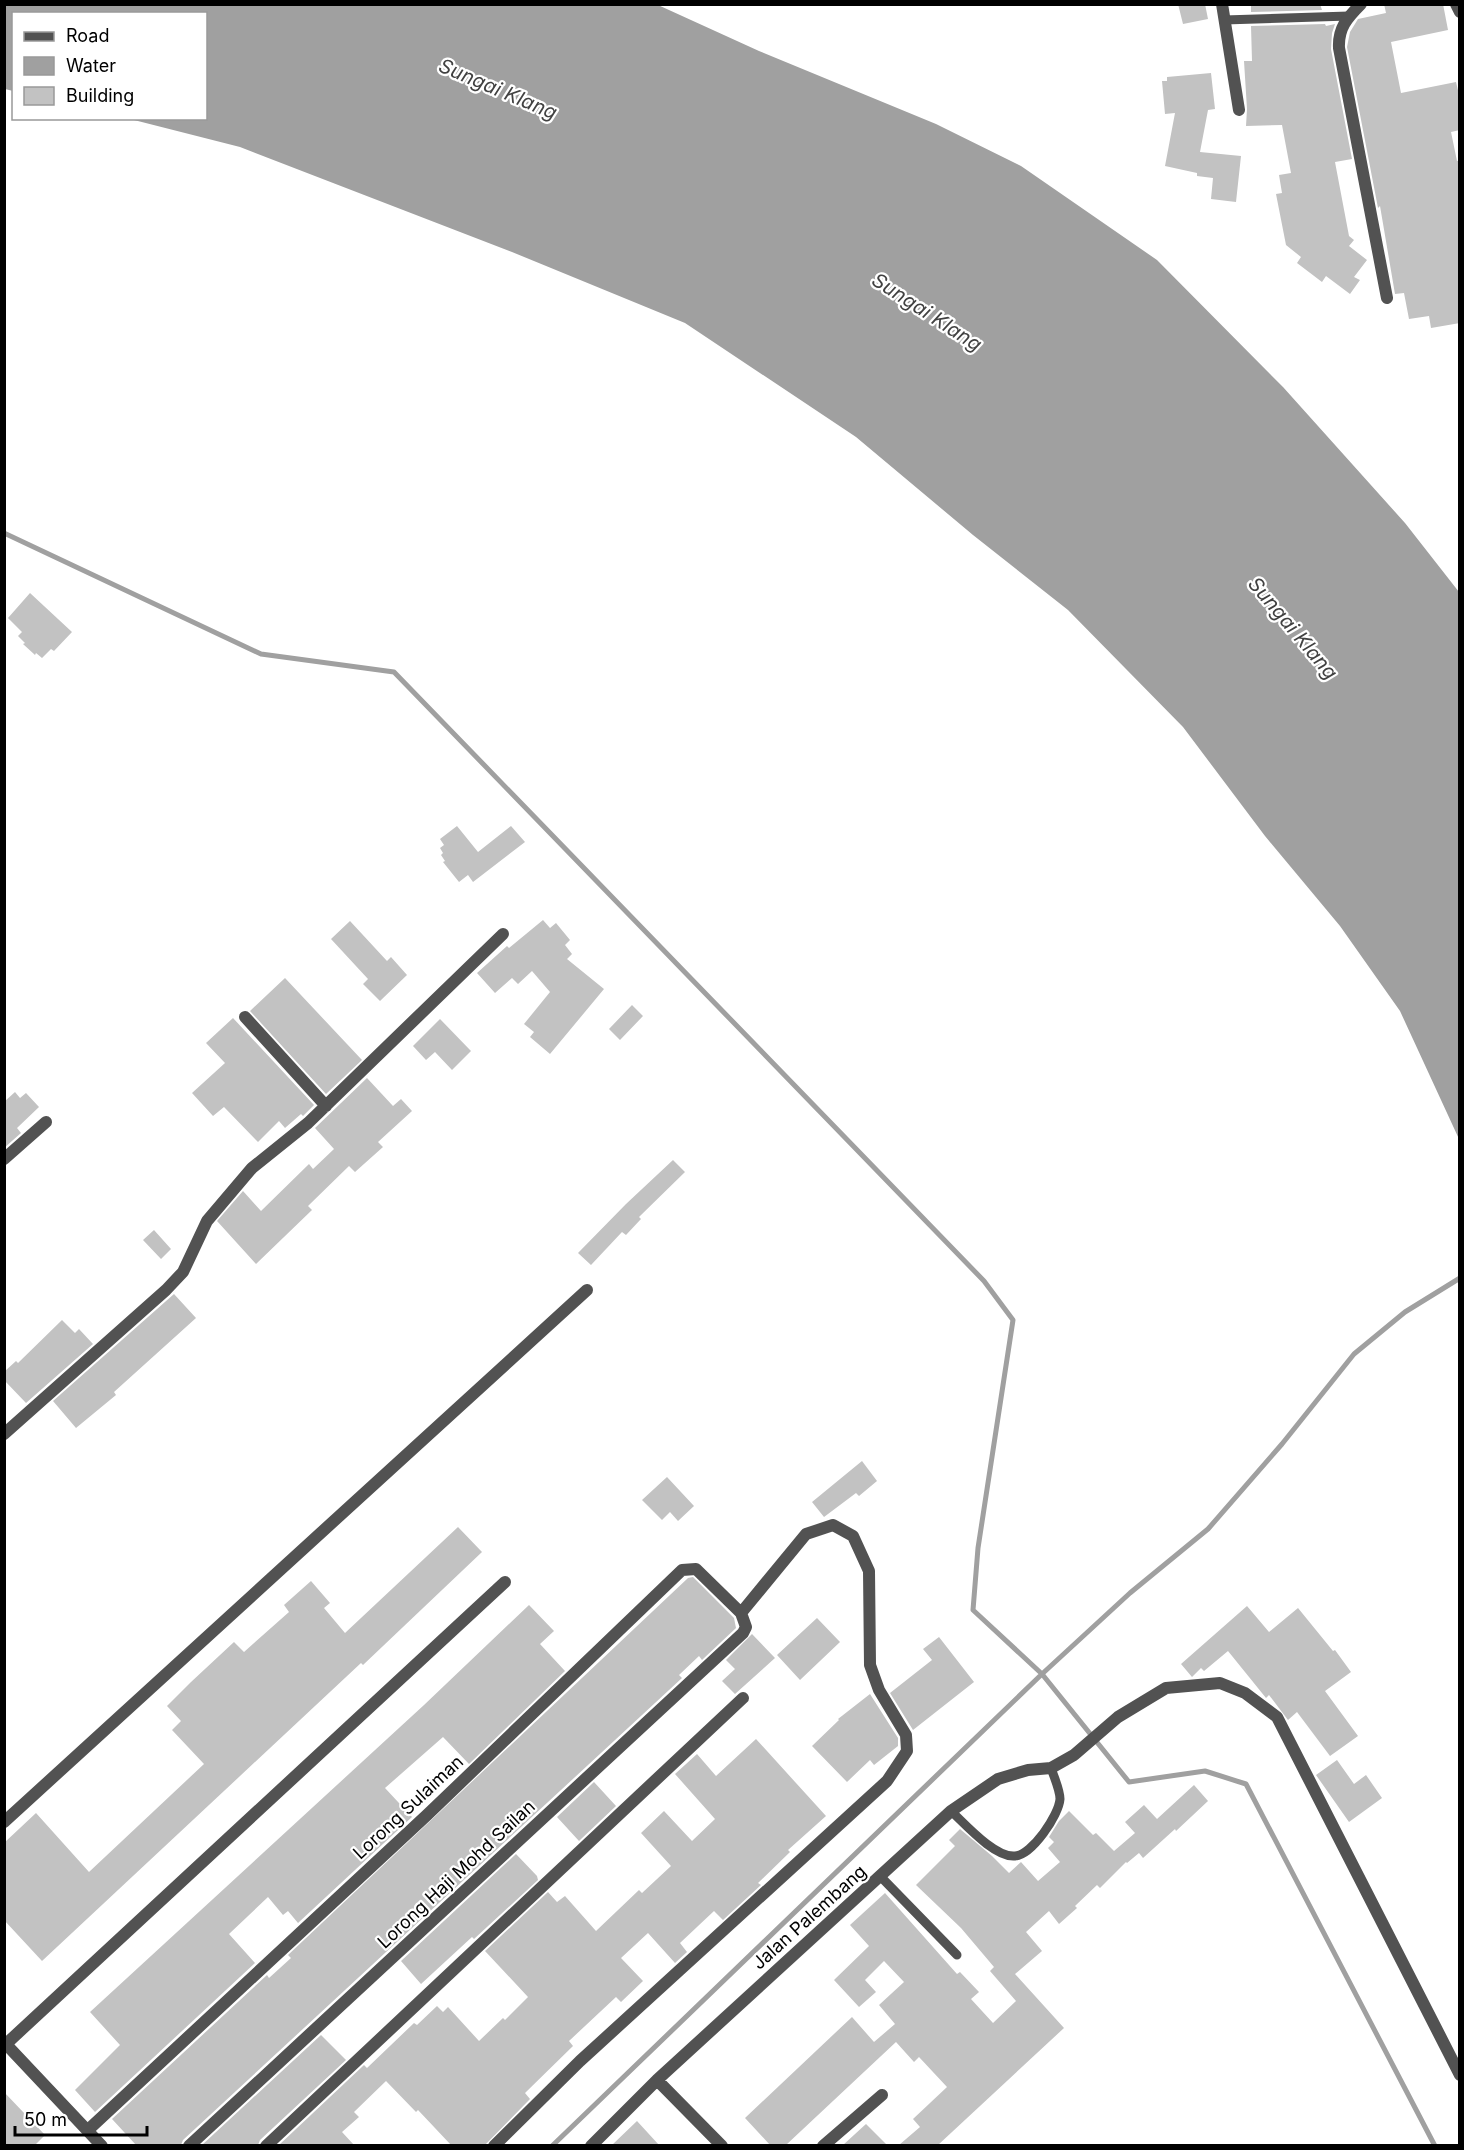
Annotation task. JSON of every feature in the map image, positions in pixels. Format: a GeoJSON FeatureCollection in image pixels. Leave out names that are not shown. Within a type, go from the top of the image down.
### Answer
{"type":"FeatureCollection","features":[{"type":"Feature","properties":{"kind":"street"},"geometry":{"type":"LineString","coordinates":[[1222,4],[1239,110]]}},
{"type":"Feature","properties":{"kind":"street"},"geometry":{"type":"LineString","coordinates":[[1361,4],[1344,21],[1338,36],[1339,48],[1387,298]]}},
{"type":"Feature","properties":{"kind":"street"},"geometry":{"type":"LineString","coordinates":[[1456,4],[1460,12]]}},
{"type":"Feature","properties":{"kind":"street"},"geometry":{"type":"LineString","coordinates":[[4,1434],[166,1290],[183,1272],[207,1221],[252,1168],[308,1123],[502,934]]}},
{"type":"Feature","properties":{"kind":"street"},"geometry":{"type":"LineString","coordinates":[[245,1017],[326,1106]]}},
{"type":"Feature","properties":{"kind":"street"},"geometry":{"type":"LineString","coordinates":[[4,1160],[46,1122]]}},
{"type":"Feature","properties":{"kind":"street"},"geometry":{"type":"LineString","coordinates":[[4,1822],[587,1290]]}},
{"type":"Feature","properties":{"kind":"street"},"geometry":{"type":"LineString","coordinates":[[494,2145],[580,2061],[887,1781],[907,1751],[906,1735],[879,1690],[870,1665],[869,1571],[853,1536],[833,1525],[806,1534],[741,1613]]}},
{"type":"Feature","properties":{"kind":"street","name":"Lorong Sulaiman"},"geometry":{"type":"LineString","coordinates":[[88,2130],[427,1815],[682,1570],[696,1569],[741,1613],[746,1627]]}},
{"type":"Feature","properties":{"kind":"street"},"geometry":{"type":"LineString","coordinates":[[102,2145],[5,2043],[505,1582]]}},
{"type":"Feature","properties":{"kind":"street","name":"Lorong Haji Mohd Sailan"},"geometry":{"type":"LineString","coordinates":[[189,2145],[743,1633],[746,1627]]}},
{"type":"Feature","properties":{"kind":"street","name":"Jalan Palembang"},"geometry":{"type":"LineString","coordinates":[[591,2145],[657,2080],[951,1811],[998,1779],[1028,1770],[1051,1768],[1074,1755],[1118,1717],[1166,1688],[1220,1683],[1245,1693],[1277,1718],[1460,2075]]}},
{"type":"Feature","properties":{"kind":"street"},"geometry":{"type":"LineString","coordinates":[[266,2145],[743,1698]]}},
{"type":"Feature","properties":{"kind":"street"},"geometry":{"type":"LineString","coordinates":[[657,2080],[722,2145]]}},
{"type":"Feature","properties":{"kind":"street"},"geometry":{"type":"LineString","coordinates":[[824,2145],[882,2095]]}},
{"type":"Feature","properties":{"kind":"lane"},"geometry":{"type":"LineString","coordinates":[[1224,20],[1349,16]]}},
{"type":"Feature","properties":{"kind":"lane"},"geometry":{"type":"LineString","coordinates":[[951,1811],[977,1836],[1001,1853],[1015,1856],[1023,1853],[1037,1841],[1056,1812],[1060,1798],[1051,1768]]}},
{"type":"Feature","properties":{"kind":"lane"},"geometry":{"type":"LineString","coordinates":[[880,1876],[957,1955]]}},
{"type":"Feature","properties":{"kind":"water","name":"Sungai Klang"},"geometry":{"type":"Polygon","coordinates":[[[5,4],[658,5],[759,51],[936,124],[1021,166],[1157,260],[1283,387],[1405,523],[1459,592],[1459,1139],[1400,1011],[1340,926],[1265,836],[1183,727],[1068,610],[973,535],[856,437],[685,323],[512,252],[240,147],[134,120],[207,120],[207,12],[12,12],[12,91],[5,89],[5,4]]]}},
{"type":"Feature","properties":{"kind":"building"},"geometry":{"type":"Polygon","coordinates":[[[1178,4],[1205,4],[1208,19],[1183,24],[1178,4]]]}},
{"type":"Feature","properties":{"kind":"building"},"geometry":{"type":"Polygon","coordinates":[[[1251,4],[1320,4],[1322,10],[1251,12],[1251,4]]]}},
{"type":"Feature","properties":{"kind":"building"},"geometry":{"type":"Polygon","coordinates":[[[1384,4],[1443,4],[1448,30],[1391,42],[1401,93],[1456,82],[1460,99],[1460,130],[1451,132],[1457,161],[1460,160],[1460,323],[1431,328],[1429,316],[1409,319],[1404,293],[1395,294],[1380,206],[1378,208],[1347,47],[1350,32],[1358,19],[1386,13],[1384,4]]]}},
{"type":"Feature","properties":{"kind":"building"},"geometry":{"type":"Polygon","coordinates":[[[1325,24],[1326,26],[1335,24],[1331,49],[1352,159],[1335,162],[1349,236],[1354,240],[1349,246],[1367,260],[1354,277],[1360,280],[1350,294],[1326,276],[1322,282],[1297,263],[1301,257],[1286,245],[1276,194],[1282,193],[1279,175],[1291,173],[1282,125],[1246,126],[1244,61],[1252,61],[1251,26],[1325,24]]]}},
{"type":"Feature","properties":{"kind":"building"},"geometry":{"type":"Polygon","coordinates":[[[1211,73],[1215,109],[1208,110],[1200,152],[1241,156],[1236,202],[1211,199],[1213,178],[1197,176],[1197,173],[1165,166],[1175,113],[1165,114],[1162,81],[1167,81],[1167,77],[1211,73]]]}},
{"type":"Feature","properties":{"kind":"building"},"geometry":{"type":"Polygon","coordinates":[[[30,593],[72,632],[54,651],[51,649],[42,658],[23,644],[25,643],[18,636],[22,632],[8,618],[30,593]]]}},
{"type":"Feature","properties":{"kind":"building"},"geometry":{"type":"Polygon","coordinates":[[[457,826],[478,852],[511,826],[525,842],[473,882],[468,875],[459,882],[443,862],[445,861],[440,848],[444,845],[440,839],[457,826]]]}},
{"type":"Feature","properties":{"kind":"building"},"geometry":{"type":"Polygon","coordinates":[[[543,920],[550,928],[556,923],[570,940],[565,945],[572,954],[567,959],[604,989],[550,1054],[530,1037],[534,1032],[524,1024],[550,992],[532,971],[518,984],[512,978],[495,993],[477,973],[507,946],[509,948],[543,920]]]}},
{"type":"Feature","properties":{"kind":"building"},"geometry":{"type":"Polygon","coordinates":[[[350,921],[387,961],[391,957],[407,975],[380,1001],[363,984],[368,979],[331,939],[350,921]]]}},
{"type":"Feature","properties":{"kind":"building"},"geometry":{"type":"Polygon","coordinates":[[[285,978],[362,1060],[326,1094],[250,1011],[285,978]]]}},
{"type":"Feature","properties":{"kind":"building"},"geometry":{"type":"Polygon","coordinates":[[[632,1005],[643,1016],[620,1040],[609,1029],[632,1005]]]}},
{"type":"Feature","properties":{"kind":"building"},"geometry":{"type":"Polygon","coordinates":[[[233,1018],[314,1105],[285,1128],[279,1121],[258,1142],[224,1107],[213,1116],[192,1093],[225,1063],[206,1043],[233,1018]]]}},
{"type":"Feature","properties":{"kind":"building"},"geometry":{"type":"Polygon","coordinates":[[[440,1019],[471,1051],[452,1070],[435,1052],[426,1060],[413,1046],[440,1019]]]}},
{"type":"Feature","properties":{"kind":"building"},"geometry":{"type":"Polygon","coordinates":[[[367,1078],[393,1106],[401,1099],[412,1111],[378,1142],[383,1147],[355,1172],[349,1166],[308,1206],[312,1210],[256,1264],[217,1221],[243,1191],[261,1211],[309,1164],[313,1169],[334,1149],[315,1128],[367,1078]]]}},
{"type":"Feature","properties":{"kind":"building"},"geometry":{"type":"Polygon","coordinates":[[[15,1092],[20,1098],[26,1093],[39,1107],[17,1128],[21,1133],[4,1148],[4,1102],[15,1092]]]}},
{"type":"Feature","properties":{"kind":"building"},"geometry":{"type":"Polygon","coordinates":[[[673,1160],[685,1172],[639,1217],[641,1219],[626,1235],[622,1232],[591,1265],[578,1253],[673,1160]]]}},
{"type":"Feature","properties":{"kind":"building"},"geometry":{"type":"Polygon","coordinates":[[[154,1230],[171,1249],[161,1259],[143,1240],[154,1230]]]}},
{"type":"Feature","properties":{"kind":"building"},"geometry":{"type":"Polygon","coordinates":[[[174,1294],[196,1318],[114,1392],[116,1395],[76,1428],[53,1401],[174,1294]]]}},
{"type":"Feature","properties":{"kind":"building"},"geometry":{"type":"Polygon","coordinates":[[[62,1320],[75,1333],[79,1329],[93,1344],[26,1403],[4,1380],[4,1372],[16,1361],[18,1363],[62,1320]]]}},
{"type":"Feature","properties":{"kind":"building"},"geometry":{"type":"Polygon","coordinates":[[[862,1461],[877,1481],[859,1496],[856,1493],[824,1517],[812,1502],[862,1461]]]}},
{"type":"Feature","properties":{"kind":"building"},"geometry":{"type":"Polygon","coordinates":[[[667,1477],[694,1506],[678,1521],[670,1512],[662,1520],[642,1500],[667,1477]]]}},
{"type":"Feature","properties":{"kind":"building"},"geometry":{"type":"Polygon","coordinates":[[[458,1527],[482,1552],[42,1961],[4,1920],[4,1843],[36,1813],[89,1872],[204,1764],[172,1730],[181,1721],[167,1706],[191,1682],[234,1642],[244,1652],[289,1612],[284,1605],[311,1581],[330,1603],[324,1608],[345,1633],[458,1527]]]}},
{"type":"Feature","properties":{"kind":"building"},"geometry":{"type":"Polygon","coordinates":[[[693,1577],[734,1618],[736,1628],[702,1660],[699,1656],[679,1675],[682,1678],[183,2140],[181,2145],[136,2145],[112,2119],[267,1975],[269,1978],[291,1958],[288,1955],[688,1578],[693,1577]]]}},
{"type":"Feature","properties":{"kind":"building"},"geometry":{"type":"Polygon","coordinates":[[[529,1605],[554,1631],[540,1644],[565,1671],[469,1764],[443,1737],[385,1788],[412,1817],[298,1923],[288,1911],[283,1915],[268,1897],[229,1934],[255,1963],[95,2112],[75,2090],[120,2045],[90,2012],[424,1705],[529,1605]]]}},
{"type":"Feature","properties":{"kind":"building"},"geometry":{"type":"Polygon","coordinates":[[[1247,1606],[1269,1632],[1298,1608],[1351,1672],[1325,1691],[1358,1736],[1330,1756],[1297,1712],[1288,1720],[1269,1695],[1266,1698],[1228,1651],[1204,1671],[1201,1668],[1192,1677],[1181,1664],[1247,1606]]]}},
{"type":"Feature","properties":{"kind":"building"},"geometry":{"type":"Polygon","coordinates":[[[817,1618],[840,1642],[800,1680],[777,1655],[817,1618]]]}},
{"type":"Feature","properties":{"kind":"building"},"geometry":{"type":"Polygon","coordinates":[[[752,1634],[775,1658],[735,1694],[722,1681],[735,1669],[726,1660],[752,1634]]]}},
{"type":"Feature","properties":{"kind":"building"},"geometry":{"type":"Polygon","coordinates":[[[939,1637],[974,1682],[913,1730],[890,1693],[932,1660],[923,1649],[939,1637]]]}},
{"type":"Feature","properties":{"kind":"building"},"geometry":{"type":"Polygon","coordinates":[[[870,1694],[898,1738],[898,1746],[874,1765],[870,1760],[847,1782],[812,1746],[838,1719],[870,1694]]]}},
{"type":"Feature","properties":{"kind":"building"},"geometry":{"type":"Polygon","coordinates":[[[756,1739],[826,1816],[788,1850],[790,1852],[758,1883],[761,1885],[723,1920],[714,1911],[680,1943],[687,1952],[675,1963],[648,1933],[621,1958],[643,1981],[621,2002],[616,1997],[569,2041],[573,2046],[525,2093],[530,2099],[485,2145],[451,2145],[386,2081],[354,2112],[359,2117],[342,2132],[354,2145],[279,2145],[364,2065],[367,2068],[414,2023],[417,2025],[437,2006],[443,2012],[448,2007],[479,2041],[503,2018],[505,2020],[528,1997],[485,1951],[548,1892],[557,1902],[565,1896],[596,1931],[639,1890],[642,1893],[671,1866],[641,1833],[664,1811],[692,1841],[715,1819],[675,1774],[697,1754],[716,1776],[756,1739]]]}},
{"type":"Feature","properties":{"kind":"building"},"geometry":{"type":"Polygon","coordinates":[[[1337,1760],[1354,1784],[1366,1775],[1382,1798],[1349,1822],[1316,1775],[1337,1760]]]}},
{"type":"Feature","properties":{"kind":"building"},"geometry":{"type":"Polygon","coordinates":[[[594,1782],[616,1806],[579,1841],[557,1817],[594,1782]]]}},
{"type":"Feature","properties":{"kind":"building"},"geometry":{"type":"Polygon","coordinates":[[[1194,1785],[1208,1801],[1176,1831],[1175,1829],[1143,1858],[1139,1853],[1126,1862],[1100,1888],[1097,1885],[1059,1924],[1049,1911],[1026,1932],[1042,1951],[1015,1974],[1064,2028],[938,2145],[899,2145],[920,2127],[913,2119],[947,2087],[919,2057],[914,2062],[896,2042],[786,2145],[770,2145],[745,2118],[852,2017],[874,2042],[895,2024],[879,2005],[904,1982],[884,1961],[865,1980],[876,1992],[859,2007],[834,1980],[869,1946],[850,1925],[885,1893],[957,1974],[960,1972],[979,1992],[971,1999],[993,2023],[1016,2001],[990,1971],[994,1967],[961,1928],[916,1885],[955,1846],[949,1840],[960,1829],[1009,1873],[1021,1862],[1038,1881],[1060,1862],[1048,1848],[1054,1842],[1049,1837],[1059,1821],[1069,1811],[1093,1835],[1096,1833],[1114,1851],[1135,1833],[1125,1822],[1144,1805],[1157,1819],[1194,1785]]]}},
{"type":"Feature","properties":{"kind":"building"},"geometry":{"type":"Polygon","coordinates":[[[516,1854],[537,1876],[538,1880],[421,1984],[401,1961],[516,1854]]]}},
{"type":"Feature","properties":{"kind":"building"},"geometry":{"type":"Polygon","coordinates":[[[321,2035],[346,2060],[260,2140],[258,2145],[202,2145],[321,2035]]]}},
{"type":"Feature","properties":{"kind":"building"},"geometry":{"type":"Polygon","coordinates":[[[4,2092],[45,2135],[35,2145],[4,2145],[4,2092]]]}},
{"type":"Feature","properties":{"kind":"building"},"geometry":{"type":"Polygon","coordinates":[[[637,2121],[659,2145],[612,2145],[637,2121]]]}},
{"type":"Feature","properties":{"kind":"building"},"geometry":{"type":"Polygon","coordinates":[[[866,2124],[887,2145],[843,2145],[866,2124]]]}},
{"type":"Feature","properties":{"kind":"waterway"},"geometry":{"type":"LineString","coordinates":[[4,533],[261,654],[394,672],[984,1281],[1013,1320],[978,1548],[973,1610],[1042,1674],[1129,1782],[1205,1771],[1246,1784],[1435,2146]]}},
{"type":"Feature","properties":{"kind":"waterway"},"geometry":{"type":"LineString","coordinates":[[552,2146],[1042,1674],[1130,1593],[1208,1529],[1282,1444],[1354,1354],[1405,1312],[1460,1278]]}}]}
